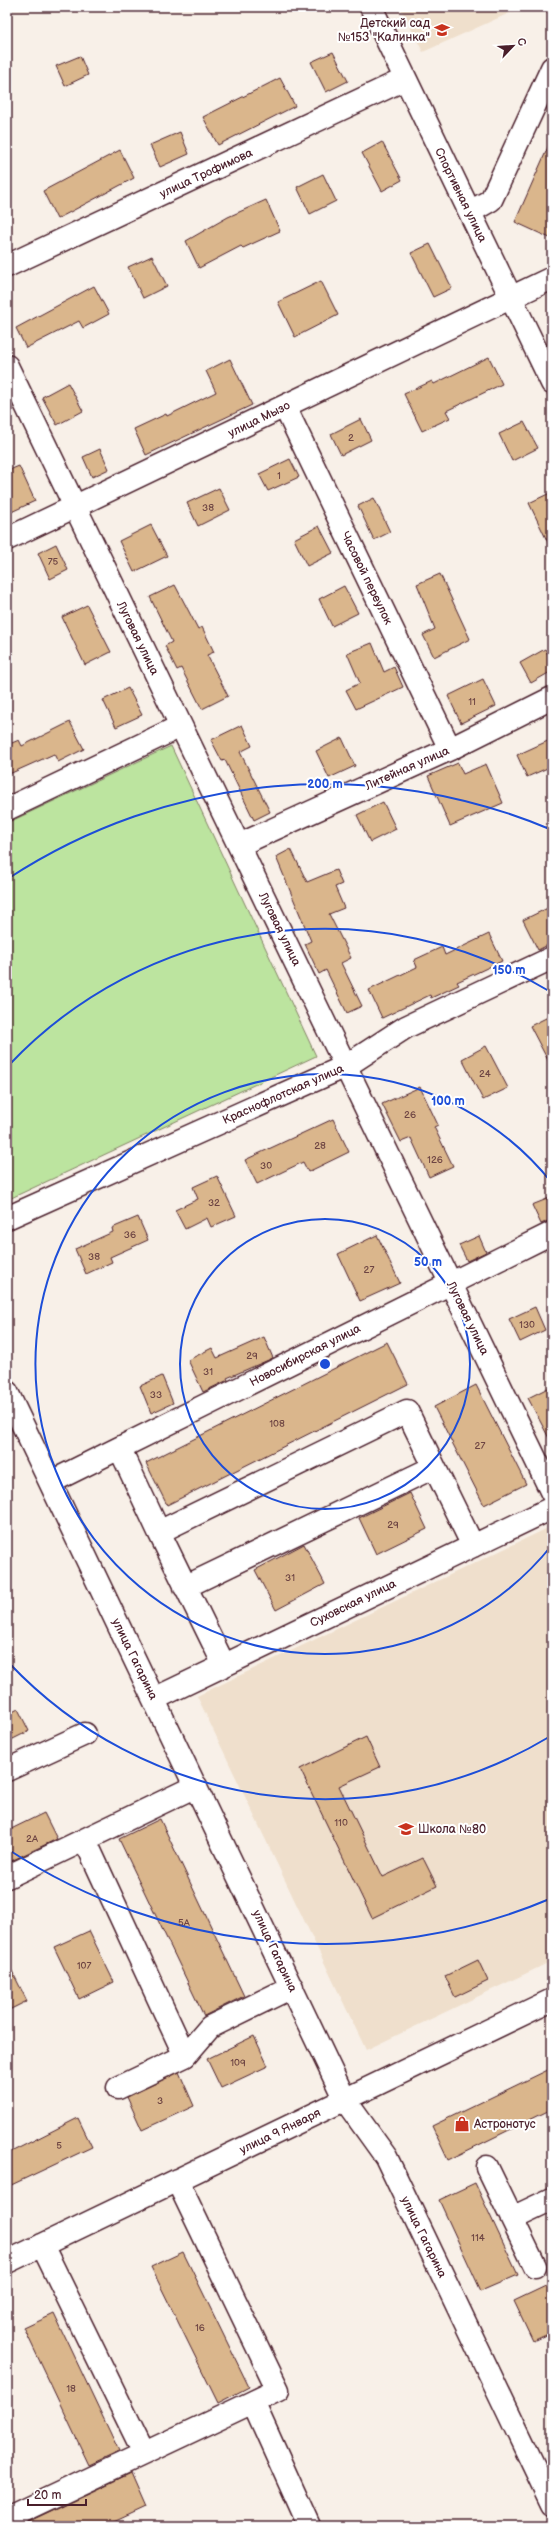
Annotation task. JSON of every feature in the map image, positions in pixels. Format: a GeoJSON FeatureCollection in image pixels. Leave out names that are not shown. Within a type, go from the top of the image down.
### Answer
{"type":"FeatureCollection","features":[{"type":"Feature","properties":{"kind":"street","name":"Спортивная улица"},"geometry":{"type":"LineString","coordinates":[[371,7],[552,383]]}},
{"type":"Feature","properties":{"kind":"street"},"geometry":{"type":"LineString","coordinates":[[470,212],[491,200],[552,68]]}},
{"type":"Feature","properties":{"kind":"street","name":"улица Трофимова"},"geometry":{"type":"LineString","coordinates":[[7,266],[405,79]]}},
{"type":"Feature","properties":{"kind":"street","name":"улица Мызо"},"geometry":{"type":"LineString","coordinates":[[7,539],[552,278]]}},
{"type":"Feature","properties":{"kind":"street","name":"Луговая улица"},"geometry":{"type":"LineString","coordinates":[[7,366],[552,1493]]}},
{"type":"Feature","properties":{"kind":"street","name":"Часовой переулок"},"geometry":{"type":"LineString","coordinates":[[285,407],[450,749]]}},
{"type":"Feature","properties":{"kind":"street","name":"Литейная улица"},"geometry":{"type":"LineString","coordinates":[[239,844],[450,749],[552,698]]}},
{"type":"Feature","properties":{"kind":"street"},"geometry":{"type":"LineString","coordinates":[[7,809],[181,726]]}},
{"type":"Feature","properties":{"kind":"street","name":"Краснофлотская улица"},"geometry":{"type":"LineString","coordinates":[[7,1218],[346,1066],[406,1027],[552,958]]}},
{"type":"Feature","properties":{"kind":"street","name":"Новосибирская улица"},"geometry":{"type":"LineString","coordinates":[[59,1478],[120,1449],[450,1282],[552,1233]]}},
{"type":"Feature","properties":{"kind":"street","name":"улица Гагарина"},"geometry":{"type":"LineString","coordinates":[[7,1392],[345,2100],[386,2157],[552,2504]]}},
{"type":"Feature","properties":{"kind":"street"},"geometry":{"type":"LineString","coordinates":[[159,1532],[407,1411],[473,1546]]}},
{"type":"Feature","properties":{"kind":"street"},"geometry":{"type":"LineString","coordinates":[[120,1449],[224,1666]]}},
{"type":"Feature","properties":{"kind":"street"},"geometry":{"type":"LineString","coordinates":[[185,1587],[434,1467]]}},
{"type":"Feature","properties":{"kind":"street","name":"Суховская улица"},"geometry":{"type":"LineString","coordinates":[[154,1699],[552,1508]]}},
{"type":"Feature","properties":{"kind":"street"},"geometry":{"type":"LineString","coordinates":[[7,1770],[85,1734]]}},
{"type":"Feature","properties":{"kind":"street"},"geometry":{"type":"LineString","coordinates":[[7,1878],[196,1786]]}},
{"type":"Feature","properties":{"kind":"street"},"geometry":{"type":"LineString","coordinates":[[84,1840],[185,2056]]}},
{"type":"Feature","properties":{"kind":"street"},"geometry":{"type":"LineString","coordinates":[[118,2088],[185,2056],[210,2027],[292,1987]]}},
{"type":"Feature","properties":{"kind":"street","name":"улица 9 Января"},"geometry":{"type":"LineString","coordinates":[[7,2262],[552,2000]]}},
{"type":"Feature","properties":{"kind":"street"},"geometry":{"type":"LineString","coordinates":[[487,2167],[535,2266]]}},
{"type":"Feature","properties":{"kind":"street"},"geometry":{"type":"LineString","coordinates":[[7,2518],[278,2390],[177,2180]]}},
{"type":"Feature","properties":{"kind":"street"},"geometry":{"type":"LineString","coordinates":[[512,2218],[552,2199]]}},
{"type":"Feature","properties":{"kind":"street"},"geometry":{"type":"LineString","coordinates":[[42,2245],[144,2453]]}},
{"type":"Feature","properties":{"kind":"street"},"geometry":{"type":"LineString","coordinates":[[253,2402],[309,2526]]}},
{"type":"Feature","properties":{"kind":"shaded area","name":"Детский сад №153 \"Калинка\""},"geometry":{"type":"Polygon","coordinates":[[[400,7],[523,7],[423,52],[400,7]]]}},
{"type":"Feature","properties":{"kind":"shaded area","name":"Школа №80"},"geometry":{"type":"Polygon","coordinates":[[[552,1526],[552,1961],[366,2050],[197,1696],[552,1526]]]}},
{"type":"Feature","properties":{"kind":"green space"},"geometry":{"type":"Polygon","coordinates":[[[171,746],[316,1056],[7,1200],[7,823],[171,746]]]}},
{"type":"Feature","properties":{"kind":"building"},"geometry":{"type":"Polygon","coordinates":[[[333,52],[348,81],[326,92],[311,62],[333,52]]]}},
{"type":"Feature","properties":{"kind":"building"},"geometry":{"type":"Polygon","coordinates":[[[80,56],[88,75],[65,86],[56,66],[80,56]]]}},
{"type":"Feature","properties":{"kind":"building"},"geometry":{"type":"Polygon","coordinates":[[[280,78],[295,106],[218,145],[203,117],[280,78]]]}},
{"type":"Feature","properties":{"kind":"building"},"geometry":{"type":"Polygon","coordinates":[[[180,132],[189,154],[160,167],[150,145],[180,132]]]}},
{"type":"Feature","properties":{"kind":"building"},"geometry":{"type":"Polygon","coordinates":[[[552,138],[552,239],[515,222],[552,138]]]}},
{"type":"Feature","properties":{"kind":"building"},"geometry":{"type":"Polygon","coordinates":[[[382,142],[402,180],[382,191],[362,153],[382,142]]]}},
{"type":"Feature","properties":{"kind":"building"},"geometry":{"type":"Polygon","coordinates":[[[120,150],[134,178],[57,219],[43,191],[120,150]]]}},
{"type":"Feature","properties":{"kind":"building"},"geometry":{"type":"Polygon","coordinates":[[[323,174],[336,201],[310,214],[297,187],[323,174]]]}},
{"type":"Feature","properties":{"kind":"building"},"geometry":{"type":"Polygon","coordinates":[[[266,200],[280,231],[243,248],[241,246],[199,268],[186,241],[228,217],[266,200]]]}},
{"type":"Feature","properties":{"kind":"building"},"geometry":{"type":"Polygon","coordinates":[[[430,244],[452,288],[433,297],[411,253],[430,244]]]}},
{"type":"Feature","properties":{"kind":"building"},"geometry":{"type":"Polygon","coordinates":[[[152,256],[167,286],[143,298],[128,267],[152,256]]]}},
{"type":"Feature","properties":{"kind":"building"},"geometry":{"type":"Polygon","coordinates":[[[321,281],[338,315],[295,337],[278,302],[321,281]]]}},
{"type":"Feature","properties":{"kind":"building"},"geometry":{"type":"Polygon","coordinates":[[[94,286],[109,314],[83,328],[79,321],[26,348],[16,328],[94,286]]]}},
{"type":"Feature","properties":{"kind":"building"},"geometry":{"type":"Polygon","coordinates":[[[489,357],[502,384],[446,411],[450,418],[422,431],[404,394],[432,381],[434,384],[489,357]]]}},
{"type":"Feature","properties":{"kind":"building"},"geometry":{"type":"Polygon","coordinates":[[[230,359],[252,405],[146,455],[134,429],[166,414],[167,416],[216,392],[206,371],[230,359]]]}},
{"type":"Feature","properties":{"kind":"building"},"geometry":{"type":"Polygon","coordinates":[[[68,383],[83,411],[57,425],[42,397],[68,383]]]}},
{"type":"Feature","properties":{"kind":"building"},"geometry":{"type":"Polygon","coordinates":[[[361,419],[371,440],[341,455],[331,434],[361,419]]]}},
{"type":"Feature","properties":{"kind":"building"},"geometry":{"type":"Polygon","coordinates":[[[524,422],[538,448],[512,461],[499,434],[524,422]]]}},
{"type":"Feature","properties":{"kind":"building"},"geometry":{"type":"Polygon","coordinates":[[[100,449],[109,469],[92,477],[83,457],[100,449]]]}},
{"type":"Feature","properties":{"kind":"building"},"geometry":{"type":"Polygon","coordinates":[[[290,459],[299,477],[268,491],[259,474],[290,459]]]}},
{"type":"Feature","properties":{"kind":"building"},"geometry":{"type":"Polygon","coordinates":[[[19,466],[35,501],[7,514],[7,471],[19,466]]]}},
{"type":"Feature","properties":{"kind":"building"},"geometry":{"type":"Polygon","coordinates":[[[219,488],[230,510],[198,526],[187,503],[219,488]]]}},
{"type":"Feature","properties":{"kind":"building"},"geometry":{"type":"Polygon","coordinates":[[[552,492],[552,551],[529,503],[552,492]]]}},
{"type":"Feature","properties":{"kind":"building"},"geometry":{"type":"Polygon","coordinates":[[[374,498],[390,532],[374,540],[358,506],[374,498]]]}},
{"type":"Feature","properties":{"kind":"building"},"geometry":{"type":"Polygon","coordinates":[[[151,525],[167,556],[134,572],[119,541],[151,525]]]}},
{"type":"Feature","properties":{"kind":"building"},"geometry":{"type":"Polygon","coordinates":[[[319,526],[333,553],[307,566],[294,539],[319,526]]]}},
{"type":"Feature","properties":{"kind":"building"},"geometry":{"type":"Polygon","coordinates":[[[56,544],[68,570],[50,579],[38,553],[56,544]]]}},
{"type":"Feature","properties":{"kind":"building"},"geometry":{"type":"Polygon","coordinates":[[[440,574],[470,639],[434,657],[423,635],[435,629],[417,584],[440,574]]]}},
{"type":"Feature","properties":{"kind":"building"},"geometry":{"type":"Polygon","coordinates":[[[175,585],[198,629],[202,627],[214,652],[207,655],[228,696],[202,709],[181,668],[177,670],[165,646],[172,642],[150,597],[175,585]]]}},
{"type":"Feature","properties":{"kind":"building"},"geometry":{"type":"Polygon","coordinates":[[[344,586],[358,613],[332,626],[319,599],[344,586]]]}},
{"type":"Feature","properties":{"kind":"building"},"geometry":{"type":"Polygon","coordinates":[[[87,605],[111,652],[85,665],[62,617],[87,605]]]}},
{"type":"Feature","properties":{"kind":"building"},"geometry":{"type":"Polygon","coordinates":[[[372,643],[384,672],[394,667],[403,687],[356,709],[346,690],[360,683],[347,653],[372,643]]]}},
{"type":"Feature","properties":{"kind":"building"},"geometry":{"type":"Polygon","coordinates":[[[545,649],[552,661],[552,671],[531,683],[520,663],[545,649]]]}},
{"type":"Feature","properties":{"kind":"building"},"geometry":{"type":"Polygon","coordinates":[[[483,679],[496,706],[461,723],[448,696],[483,679]]]}},
{"type":"Feature","properties":{"kind":"building"},"geometry":{"type":"Polygon","coordinates":[[[128,688],[142,715],[116,727],[103,700],[128,688]]]}},
{"type":"Feature","properties":{"kind":"building"},"geometry":{"type":"Polygon","coordinates":[[[70,722],[84,749],[58,762],[54,754],[7,775],[7,745],[19,740],[22,746],[70,722]]]}},
{"type":"Feature","properties":{"kind":"building"},"geometry":{"type":"Polygon","coordinates":[[[242,725],[252,746],[240,752],[270,812],[254,820],[225,760],[222,761],[211,740],[242,725]]]}},
{"type":"Feature","properties":{"kind":"building"},"geometry":{"type":"Polygon","coordinates":[[[342,738],[355,766],[329,778],[316,751],[342,738]]]}},
{"type":"Feature","properties":{"kind":"building"},"geometry":{"type":"Polygon","coordinates":[[[552,739],[552,766],[527,777],[517,755],[552,739]]]}},
{"type":"Feature","properties":{"kind":"building"},"geometry":{"type":"Polygon","coordinates":[[[458,763],[463,774],[486,764],[503,803],[450,826],[428,776],[458,763]]]}},
{"type":"Feature","properties":{"kind":"building"},"geometry":{"type":"Polygon","coordinates":[[[383,802],[396,829],[370,842],[357,815],[383,802]]]}},
{"type":"Feature","properties":{"kind":"building"},"geometry":{"type":"Polygon","coordinates":[[[291,849],[307,882],[336,870],[342,884],[335,887],[344,908],[329,914],[351,958],[341,963],[362,1006],[347,1013],[326,970],[319,974],[305,944],[311,941],[276,857],[291,849]]]}},
{"type":"Feature","properties":{"kind":"building"},"geometry":{"type":"Polygon","coordinates":[[[552,906],[552,943],[538,950],[523,920],[552,906]]]}},
{"type":"Feature","properties":{"kind":"building"},"geometry":{"type":"Polygon","coordinates":[[[489,934],[502,961],[457,982],[459,985],[431,998],[430,995],[382,1018],[369,990],[417,967],[414,960],[442,947],[445,955],[489,934]]]}},
{"type":"Feature","properties":{"kind":"building"},"geometry":{"type":"Polygon","coordinates":[[[552,1015],[552,1068],[530,1026],[552,1015]]]}},
{"type":"Feature","properties":{"kind":"building"},"geometry":{"type":"Polygon","coordinates":[[[486,1046],[508,1088],[483,1100],[462,1059],[486,1046]]]}},
{"type":"Feature","properties":{"kind":"building"},"geometry":{"type":"Polygon","coordinates":[[[420,1087],[438,1125],[434,1127],[453,1166],[429,1177],[411,1138],[401,1142],[382,1104],[420,1087]]]}},
{"type":"Feature","properties":{"kind":"building"},"geometry":{"type":"Polygon","coordinates":[[[333,1119],[349,1152],[308,1172],[303,1162],[257,1184],[245,1160],[333,1119]]]}},
{"type":"Feature","properties":{"kind":"building"},"geometry":{"type":"Polygon","coordinates":[[[217,1176],[236,1216],[211,1227],[207,1218],[185,1229],[175,1210],[198,1199],[193,1187],[217,1176]]]}},
{"type":"Feature","properties":{"kind":"building"},"geometry":{"type":"Polygon","coordinates":[[[552,1197],[552,1219],[541,1224],[532,1205],[552,1197]]]}},
{"type":"Feature","properties":{"kind":"building"},"geometry":{"type":"Polygon","coordinates":[[[138,1217],[148,1240],[110,1257],[112,1262],[86,1274],[75,1249],[113,1232],[112,1228],[138,1217]]]}},
{"type":"Feature","properties":{"kind":"building"},"geometry":{"type":"Polygon","coordinates":[[[377,1235],[400,1283],[360,1301],[338,1254],[377,1235]]]}},
{"type":"Feature","properties":{"kind":"building"},"geometry":{"type":"Polygon","coordinates":[[[479,1236],[486,1252],[467,1261],[459,1245],[479,1236]]]}},
{"type":"Feature","properties":{"kind":"building"},"geometry":{"type":"Polygon","coordinates":[[[535,1307],[545,1330],[520,1342],[509,1319],[535,1307]]]}},
{"type":"Feature","properties":{"kind":"building"},"geometry":{"type":"Polygon","coordinates":[[[264,1337],[273,1358],[227,1378],[228,1380],[203,1392],[188,1360],[212,1348],[217,1358],[264,1337]]]}},
{"type":"Feature","properties":{"kind":"building"},"geometry":{"type":"Polygon","coordinates":[[[387,1342],[408,1384],[167,1505],[146,1463],[387,1342]]]}},
{"type":"Feature","properties":{"kind":"building"},"geometry":{"type":"Polygon","coordinates":[[[162,1376],[173,1403],[151,1413],[140,1386],[162,1376]]]}},
{"type":"Feature","properties":{"kind":"building"},"geometry":{"type":"Polygon","coordinates":[[[476,1385],[526,1484],[484,1505],[434,1407],[476,1385]]]}},
{"type":"Feature","properties":{"kind":"building"},"geometry":{"type":"Polygon","coordinates":[[[552,1386],[552,1444],[528,1398],[552,1386]]]}},
{"type":"Feature","properties":{"kind":"building"},"geometry":{"type":"Polygon","coordinates":[[[410,1493],[427,1529],[376,1554],[359,1518],[410,1493]]]}},
{"type":"Feature","properties":{"kind":"building"},"geometry":{"type":"Polygon","coordinates":[[[304,1544],[325,1584],[276,1610],[255,1570],[304,1544]]]}},
{"type":"Feature","properties":{"kind":"building"},"geometry":{"type":"Polygon","coordinates":[[[18,1709],[29,1731],[7,1742],[7,1715],[18,1709]]]}},
{"type":"Feature","properties":{"kind":"building"},"geometry":{"type":"Polygon","coordinates":[[[366,1737],[380,1767],[339,1786],[383,1877],[423,1858],[437,1886],[372,1918],[300,1769],[366,1737]]]}},
{"type":"Feature","properties":{"kind":"building"},"geometry":{"type":"Polygon","coordinates":[[[44,1813],[57,1839],[7,1863],[7,1831],[44,1813]]]}},
{"type":"Feature","properties":{"kind":"building"},"geometry":{"type":"Polygon","coordinates":[[[160,1819],[244,1996],[204,2016],[119,1839],[160,1819]]]}},
{"type":"Feature","properties":{"kind":"building"},"geometry":{"type":"Polygon","coordinates":[[[89,1931],[114,1982],[79,1999],[54,1947],[89,1931]]]}},
{"type":"Feature","properties":{"kind":"building"},"geometry":{"type":"Polygon","coordinates":[[[478,1960],[488,1981],[455,1997],[445,1976],[478,1960]]]}},
{"type":"Feature","properties":{"kind":"building"},"geometry":{"type":"Polygon","coordinates":[[[7,1961],[27,2001],[7,2011],[7,1961]]]}},
{"type":"Feature","properties":{"kind":"building"},"geometry":{"type":"Polygon","coordinates":[[[254,2036],[268,2066],[221,2088],[207,2059],[254,2036]]]}},
{"type":"Feature","properties":{"kind":"building"},"geometry":{"type":"Polygon","coordinates":[[[552,2068],[552,2109],[448,2160],[432,2126],[552,2068]]]}},
{"type":"Feature","properties":{"kind":"building"},"geometry":{"type":"Polygon","coordinates":[[[179,2072],[194,2106],[142,2130],[127,2097],[179,2072]]]}},
{"type":"Feature","properties":{"kind":"building"},"geometry":{"type":"Polygon","coordinates":[[[78,2118],[92,2147],[7,2187],[7,2154],[78,2118]]]}},
{"type":"Feature","properties":{"kind":"building"},"geometry":{"type":"Polygon","coordinates":[[[475,2183],[518,2275],[481,2291],[439,2200],[475,2183]]]}},
{"type":"Feature","properties":{"kind":"building"},"geometry":{"type":"Polygon","coordinates":[[[183,2252],[249,2387],[218,2403],[151,2267],[183,2252]]]}},
{"type":"Feature","properties":{"kind":"building"},"geometry":{"type":"Polygon","coordinates":[[[552,2283],[552,2332],[533,2341],[514,2301],[552,2283]]]}},
{"type":"Feature","properties":{"kind":"building"},"geometry":{"type":"Polygon","coordinates":[[[54,2314],[119,2451],[89,2465],[24,2328],[54,2314]]]}},
{"type":"Feature","properties":{"kind":"building"},"geometry":{"type":"Polygon","coordinates":[[[131,2473],[146,2507],[105,2526],[19,2526],[131,2473]]]}},
{"type":"Feature","properties":{"kind":"place","name":"Детский сад №153 \"Калинка\""},"geometry":{"type":"Point","coordinates":[442,30]}},
{"type":"Feature","properties":{"kind":"place","name":"Школа №80"},"geometry":{"type":"Point","coordinates":[406,1829]}},
{"type":"Feature","properties":{"kind":"place","name":"Астронотус"},"geometry":{"type":"Point","coordinates":[462,2124]}}]}
